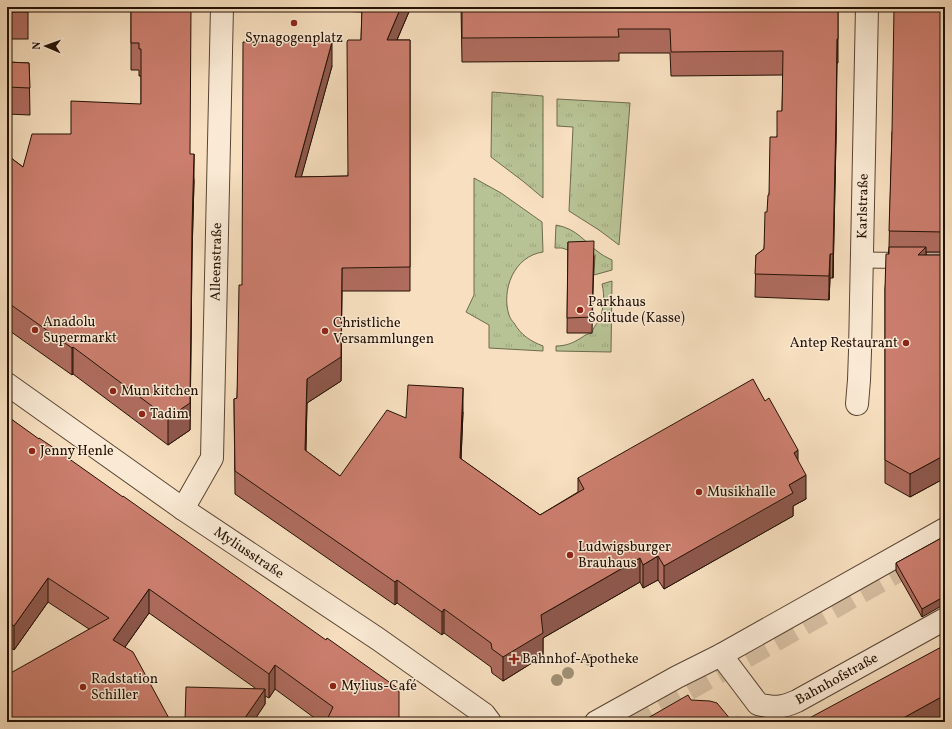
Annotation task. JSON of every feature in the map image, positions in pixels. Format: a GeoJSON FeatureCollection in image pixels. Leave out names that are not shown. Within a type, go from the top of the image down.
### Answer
{"type":"FeatureCollection","features":[{"type":"Feature","properties":{"kind":"street","name":"Alleenstraße"},"geometry":{"type":"LineString","coordinates":[[183,509],[212,458],[222,7]]}},
{"type":"Feature","properties":{"kind":"street","name":"Karlstraße"},"geometry":{"type":"LineString","coordinates":[[857,404],[860,366],[867,7]]}},
{"type":"Feature","properties":{"kind":"street","name":"Myliusstraße"},"geometry":{"type":"LineString","coordinates":[[7,384],[183,509],[378,639],[484,714],[490,722]]}},
{"type":"Feature","properties":{"kind":"street"},"geometry":{"type":"LineString","coordinates":[[596,722],[677,677],[721,655],[945,529]]}},
{"type":"Feature","properties":{"kind":"street","name":"Bahnhofstraße"},"geometry":{"type":"LineString","coordinates":[[721,655],[758,704],[776,707],[788,705],[797,701],[945,620]]}},
{"type":"Feature","properties":{"kind":"lane"},"geometry":{"type":"LineString","coordinates":[[862,260],[945,261]]}},
{"type":"Feature","properties":{"kind":"green space"},"geometry":{"type":"Polygon","coordinates":[[[492,92],[543,96],[543,198],[491,157],[492,92]]]}},
{"type":"Feature","properties":{"kind":"green space"},"geometry":{"type":"Polygon","coordinates":[[[557,99],[630,103],[619,245],[569,211],[573,127],[557,126],[557,99]]]}},
{"type":"Feature","properties":{"kind":"green space"},"geometry":{"type":"Polygon","coordinates":[[[474,178],[501,193],[542,222],[543,252],[524,260],[517,267],[509,285],[507,305],[511,319],[520,331],[526,337],[543,346],[543,351],[489,348],[489,325],[466,312],[474,295],[474,178]]]}},
{"type":"Feature","properties":{"kind":"green space"},"geometry":{"type":"Polygon","coordinates":[[[556,225],[564,227],[575,233],[601,254],[612,260],[612,270],[594,275],[595,255],[578,255],[562,248],[555,248],[556,225]]]}},
{"type":"Feature","properties":{"kind":"green space"},"geometry":{"type":"Polygon","coordinates":[[[612,281],[611,352],[556,351],[556,346],[569,344],[592,333],[603,308],[604,298],[602,284],[612,281]]]}},
{"type":"Feature","properties":{"kind":"building"},"geometry":{"type":"Polygon","coordinates":[[[7,7],[28,7],[28,12],[7,12],[7,7]]]}},
{"type":"Feature","properties":{"kind":"building"},"geometry":{"type":"Polygon","coordinates":[[[131,7],[191,7],[190,154],[194,154],[190,403],[168,418],[73,347],[72,348],[7,302],[7,155],[23,167],[32,134],[71,134],[71,101],[141,104],[141,49],[139,49],[139,43],[131,43],[131,7]]]}},
{"type":"Feature","properties":{"kind":"building"},"geometry":{"type":"Polygon","coordinates":[[[362,7],[401,7],[387,40],[410,40],[410,267],[342,268],[341,357],[307,379],[305,450],[340,476],[387,410],[406,418],[408,385],[463,388],[460,458],[540,515],[584,489],[578,478],[753,379],[765,401],[769,398],[798,450],[794,453],[806,475],[789,485],[793,493],[664,566],[658,556],[643,565],[640,558],[541,615],[543,633],[503,657],[492,649],[491,643],[444,609],[442,612],[397,580],[395,582],[235,471],[234,399],[237,398],[239,285],[242,285],[243,42],[332,42],[295,177],[348,176],[347,42],[348,40],[361,40],[362,7]]]}},
{"type":"Feature","properties":{"kind":"building"},"geometry":{"type":"Polygon","coordinates":[[[462,7],[838,7],[833,254],[830,254],[829,276],[755,274],[756,255],[764,249],[765,212],[767,212],[769,195],[770,137],[777,137],[777,111],[782,111],[783,51],[671,52],[670,29],[618,29],[619,37],[462,38],[462,7]]]}},
{"type":"Feature","properties":{"kind":"building"},"geometry":{"type":"Polygon","coordinates":[[[894,7],[945,7],[944,232],[889,231],[894,7]]]}},
{"type":"Feature","properties":{"kind":"building"},"geometry":{"type":"Polygon","coordinates":[[[7,62],[29,63],[30,88],[7,87],[7,62]]]}},
{"type":"Feature","properties":{"kind":"building","name":"Parkhaus Solitude (Kasse)"},"geometry":{"type":"Polygon","coordinates":[[[594,241],[592,317],[567,318],[568,242],[594,241]]]}},
{"type":"Feature","properties":{"kind":"building"},"geometry":{"type":"Polygon","coordinates":[[[889,247],[926,247],[918,255],[945,255],[945,455],[910,474],[885,460],[885,289],[886,254],[889,254],[889,247]]]}},
{"type":"Feature","properties":{"kind":"building"},"geometry":{"type":"Polygon","coordinates":[[[7,416],[326,640],[327,638],[399,689],[399,722],[326,722],[333,707],[275,665],[269,674],[149,589],[113,640],[133,652],[171,722],[7,722],[7,675],[109,618],[48,578],[14,626],[7,621],[7,416]]]}},
{"type":"Feature","properties":{"kind":"building"},"geometry":{"type":"Polygon","coordinates":[[[945,536],[945,596],[922,609],[896,563],[945,536]]]}},
{"type":"Feature","properties":{"kind":"building"},"geometry":{"type":"Polygon","coordinates":[[[945,645],[945,695],[896,722],[802,722],[945,645]]]}},
{"type":"Feature","properties":{"kind":"building"},"geometry":{"type":"Polygon","coordinates":[[[186,687],[265,689],[242,722],[185,722],[186,687]]]}},
{"type":"Feature","properties":{"kind":"building"},"geometry":{"type":"Polygon","coordinates":[[[688,695],[691,700],[717,703],[731,720],[738,717],[741,722],[641,722],[688,695]]]}},
{"type":"Feature","properties":{"kind":"tunnel"},"geometry":{"type":"LineString","coordinates":[[631,722],[945,545]]}},
{"type":"Feature","properties":{"kind":"place","name":"Synagogenplatz"},"geometry":{"type":"Point","coordinates":[294,23]}},
{"type":"Feature","properties":{"kind":"place","name":"Parkhaus Solitude (Kasse)"},"geometry":{"type":"Point","coordinates":[580,310]}},
{"type":"Feature","properties":{"kind":"place","name":"Anadolu Supermarkt"},"geometry":{"type":"Point","coordinates":[35,330]}},
{"type":"Feature","properties":{"kind":"place","name":"Christliche Versammlungen"},"geometry":{"type":"Point","coordinates":[325,331]}},
{"type":"Feature","properties":{"kind":"place","name":"Antep Restaurant"},"geometry":{"type":"Point","coordinates":[906,343]}},
{"type":"Feature","properties":{"kind":"place","name":"Mun kitchen"},"geometry":{"type":"Point","coordinates":[113,391]}},
{"type":"Feature","properties":{"kind":"place","name":"Tadim"},"geometry":{"type":"Point","coordinates":[142,414]}},
{"type":"Feature","properties":{"kind":"place","name":"Jenny Henle"},"geometry":{"type":"Point","coordinates":[32,451]}},
{"type":"Feature","properties":{"kind":"place","name":"Musikhalle"},"geometry":{"type":"Point","coordinates":[699,492]}},
{"type":"Feature","properties":{"kind":"place","name":"Ludwigsburger Brauhaus"},"geometry":{"type":"Point","coordinates":[570,555]}},
{"type":"Feature","properties":{"kind":"place","name":"Bahnhof-Apotheke"},"geometry":{"type":"Point","coordinates":[514,659]}},
{"type":"Feature","properties":{"kind":"place","name":"Mylius-Café"},"geometry":{"type":"Point","coordinates":[333,686]}},
{"type":"Feature","properties":{"kind":"place","name":"Radstation Schiller"},"geometry":{"type":"Point","coordinates":[83,687]}}]}
